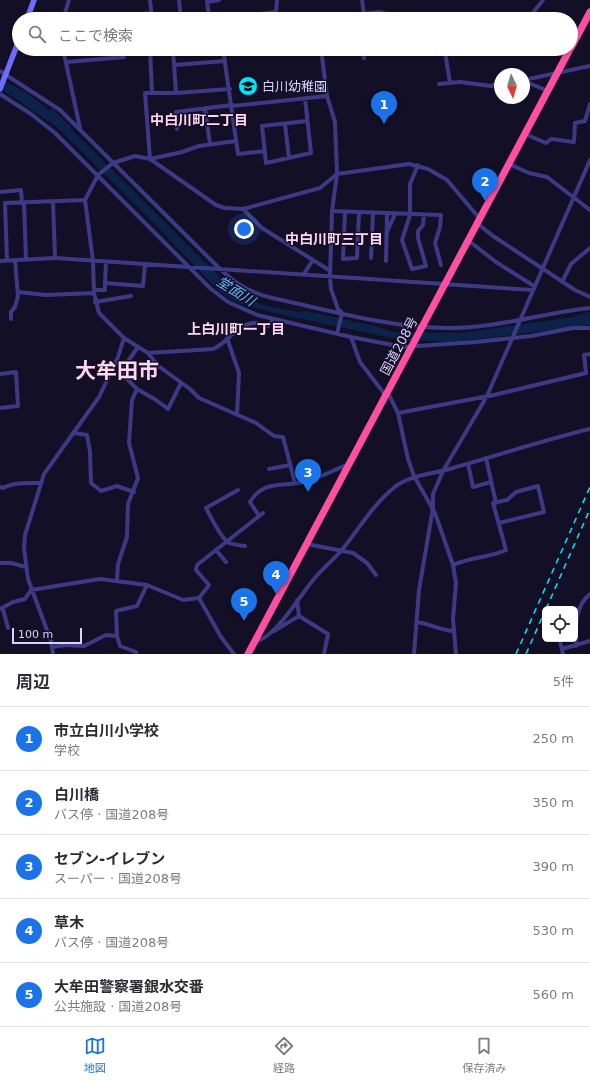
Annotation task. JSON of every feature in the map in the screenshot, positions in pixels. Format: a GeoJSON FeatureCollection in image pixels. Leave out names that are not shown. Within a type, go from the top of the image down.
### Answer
{"type":"FeatureCollection","features":[{"type":"Feature","properties":{"kind":"highway","name":"国道208号"},"geometry":{"type":"LineString","coordinates":[[578,35],[590,12]]}},
{"type":"Feature","properties":{"kind":"highway","name":"国道208号"},"geometry":{"type":"LineString","coordinates":[[248,654],[567,56]]}},
{"type":"Feature","properties":{"kind":"street"},"geometry":{"type":"LineString","coordinates":[[30,12],[34,0]]}},
{"type":"Feature","properties":{"kind":"street"},"geometry":{"type":"LineString","coordinates":[[65,12],[69,0]]}},
{"type":"Feature","properties":{"kind":"street"},"geometry":{"type":"LineString","coordinates":[[150,0],[151,12]]}},
{"type":"Feature","properties":{"kind":"street"},"geometry":{"type":"LineString","coordinates":[[179,0],[180,12]]}},
{"type":"Feature","properties":{"kind":"street"},"geometry":{"type":"LineString","coordinates":[[208,12],[207,1],[219,0]]}},
{"type":"Feature","properties":{"kind":"street"},"geometry":{"type":"LineString","coordinates":[[276,12],[277,0]]}},
{"type":"Feature","properties":{"kind":"street"},"geometry":{"type":"LineString","coordinates":[[362,0],[364,12]]}},
{"type":"Feature","properties":{"kind":"street"},"geometry":{"type":"LineString","coordinates":[[534,12],[543,0]]}},
{"type":"Feature","properties":{"kind":"street"},"geometry":{"type":"LineString","coordinates":[[0,89],[2,73],[12,56]]}},
{"type":"Feature","properties":{"kind":"street"},"geometry":{"type":"LineString","coordinates":[[65,56],[80,128]]}},
{"type":"Feature","properties":{"kind":"street"},"geometry":{"type":"LineString","coordinates":[[150,56],[152,93]]}},
{"type":"Feature","properties":{"kind":"street"},"geometry":{"type":"LineString","coordinates":[[173,56],[176,93]]}},
{"type":"Feature","properties":{"kind":"street"},"geometry":{"type":"LineString","coordinates":[[224,56],[230,88],[238,154],[264,151]]}},
{"type":"Feature","properties":{"kind":"street"},"geometry":{"type":"LineString","coordinates":[[322,56],[326,96],[335,122],[337,174],[332,211],[330,277],[331,289],[338,309],[342,313]]}},
{"type":"Feature","properties":{"kind":"street"},"geometry":{"type":"LineString","coordinates":[[446,56],[450,83]]}},
{"type":"Feature","properties":{"kind":"street"},"geometry":{"type":"LineString","coordinates":[[66,62],[124,57]]}},
{"type":"Feature","properties":{"kind":"street"},"geometry":{"type":"LineString","coordinates":[[174,64],[225,61]]}},
{"type":"Feature","properties":{"kind":"street"},"geometry":{"type":"LineString","coordinates":[[530,78],[559,71],[590,66]]}},
{"type":"Feature","properties":{"kind":"street"},"geometry":{"type":"LineString","coordinates":[[2,73],[46,100],[80,128],[218,269],[235,283],[252,292],[390,323],[446,328],[520,319],[590,308]]}},
{"type":"Feature","properties":{"kind":"street"},"geometry":{"type":"LineString","coordinates":[[439,84],[460,82],[494,85]]}},
{"type":"Feature","properties":{"kind":"street"},"geometry":{"type":"LineString","coordinates":[[530,83],[548,91]]}},
{"type":"Feature","properties":{"kind":"street"},"geometry":{"type":"LineString","coordinates":[[150,158],[145,93],[176,93],[230,88]]}},
{"type":"Feature","properties":{"kind":"street"},"geometry":{"type":"LineString","coordinates":[[0,94],[44,123],[99,174],[215,292],[228,302],[241,309],[274,319],[337,334],[403,347],[476,342],[532,336],[573,328],[590,328]]}},
{"type":"Feature","properties":{"kind":"street"},"geometry":{"type":"LineString","coordinates":[[177,129],[176,112],[326,96]]}},
{"type":"Feature","properties":{"kind":"street"},"geometry":{"type":"LineString","coordinates":[[305,98],[311,153],[266,163],[262,126],[307,121]]}},
{"type":"Feature","properties":{"kind":"street"},"geometry":{"type":"LineString","coordinates":[[525,134],[546,143],[551,139],[574,142],[575,123],[585,122],[590,104]]}},
{"type":"Feature","properties":{"kind":"street"},"geometry":{"type":"LineString","coordinates":[[205,108],[210,144]]}},
{"type":"Feature","properties":{"kind":"street"},"geometry":{"type":"LineString","coordinates":[[284,124],[289,158]]}},
{"type":"Feature","properties":{"kind":"street"},"geometry":{"type":"LineString","coordinates":[[236,141],[210,144],[150,158],[136,156],[113,163],[99,174],[85,200],[93,261],[95,302],[102,317],[124,338],[148,353],[157,365],[190,389],[199,398],[256,423],[274,436],[283,437],[295,483]]}},
{"type":"Feature","properties":{"kind":"street"},"geometry":{"type":"LineString","coordinates":[[150,158],[216,205],[225,208],[243,209],[320,188],[337,174],[409,164],[418,165],[447,180],[479,222],[562,282],[590,297]]}},
{"type":"Feature","properties":{"kind":"street"},"geometry":{"type":"LineString","coordinates":[[414,654],[420,574],[433,508],[433,494],[443,471],[487,396],[590,160]]}},
{"type":"Feature","properties":{"kind":"street"},"geometry":{"type":"LineString","coordinates":[[509,164],[529,173],[547,176],[590,210]]}},
{"type":"Feature","properties":{"kind":"street"},"geometry":{"type":"LineString","coordinates":[[418,165],[410,184],[410,215],[402,240],[412,269],[426,266],[418,238],[418,231],[423,225],[424,215]]}},
{"type":"Feature","properties":{"kind":"street"},"geometry":{"type":"LineString","coordinates":[[0,192],[21,190],[26,259]]}},
{"type":"Feature","properties":{"kind":"street"},"geometry":{"type":"LineString","coordinates":[[7,261],[5,203],[85,200]]}},
{"type":"Feature","properties":{"kind":"street"},"geometry":{"type":"LineString","coordinates":[[53,202],[55,258]]}},
{"type":"Feature","properties":{"kind":"street"},"geometry":{"type":"LineString","coordinates":[[243,209],[262,228],[330,270]]}},
{"type":"Feature","properties":{"kind":"street"},"geometry":{"type":"LineString","coordinates":[[332,211],[441,215],[440,228],[435,243],[442,265]]}},
{"type":"Feature","properties":{"kind":"street"},"geometry":{"type":"LineString","coordinates":[[345,212],[343,259],[357,258],[359,212]]}},
{"type":"Feature","properties":{"kind":"street"},"geometry":{"type":"LineString","coordinates":[[371,258],[373,213]]}},
{"type":"Feature","properties":{"kind":"street"},"geometry":{"type":"LineString","coordinates":[[386,261],[387,214]]}},
{"type":"Feature","properties":{"kind":"street"},"geometry":{"type":"LineString","coordinates":[[387,234],[395,214]]}},
{"type":"Feature","properties":{"kind":"street"},"geometry":{"type":"LineString","coordinates":[[469,241],[533,288]]}},
{"type":"Feature","properties":{"kind":"street"},"geometry":{"type":"LineString","coordinates":[[562,282],[571,264],[590,248]]}},
{"type":"Feature","properties":{"kind":"street"},"geometry":{"type":"LineString","coordinates":[[0,261],[55,258],[330,277],[533,288]]}},
{"type":"Feature","properties":{"kind":"street"},"geometry":{"type":"LineString","coordinates":[[11,319],[11,312],[15,307],[18,292],[15,260]]}},
{"type":"Feature","properties":{"kind":"street"},"geometry":{"type":"LineString","coordinates":[[303,275],[313,260]]}},
{"type":"Feature","properties":{"kind":"street"},"geometry":{"type":"LineString","coordinates":[[18,292],[46,295],[105,290],[106,262]]}},
{"type":"Feature","properties":{"kind":"street"},"geometry":{"type":"LineString","coordinates":[[105,283],[143,286],[145,264]]}},
{"type":"Feature","properties":{"kind":"street"},"geometry":{"type":"LineString","coordinates":[[95,302],[131,296]]}},
{"type":"Feature","properties":{"kind":"street"},"geometry":{"type":"LineString","coordinates":[[337,334],[342,313]]}},
{"type":"Feature","properties":{"kind":"street"},"geometry":{"type":"LineString","coordinates":[[148,353],[212,349],[218,347],[233,331],[247,324],[254,322],[268,326],[274,319]]}},
{"type":"Feature","properties":{"kind":"street"},"geometry":{"type":"LineString","coordinates":[[351,337],[360,362],[387,394],[398,413],[408,459],[414,476],[433,508],[453,565],[456,583],[453,631],[456,654]]}},
{"type":"Feature","properties":{"kind":"street"},"geometry":{"type":"LineString","coordinates":[[53,654],[52,647],[31,590],[26,567],[24,548],[25,535],[44,474],[99,397],[118,357],[124,338]]}},
{"type":"Feature","properties":{"kind":"street"},"geometry":{"type":"LineString","coordinates":[[227,338],[239,373],[237,415]]}},
{"type":"Feature","properties":{"kind":"street"},"geometry":{"type":"LineString","coordinates":[[138,347],[122,370],[122,374],[137,389],[156,400],[168,410],[181,383]]}},
{"type":"Feature","properties":{"kind":"street"},"geometry":{"type":"LineString","coordinates":[[398,413],[487,396],[586,373],[584,355],[590,354]]}},
{"type":"Feature","properties":{"kind":"street"},"geometry":{"type":"LineString","coordinates":[[0,374],[16,372],[18,406],[0,408]]}},
{"type":"Feature","properties":{"kind":"street"},"geometry":{"type":"LineString","coordinates":[[117,579],[118,564],[127,537],[128,504],[134,492],[138,478],[129,443],[132,400],[137,389]]}},
{"type":"Feature","properties":{"kind":"street"},"geometry":{"type":"LineString","coordinates":[[271,633],[313,580],[342,550],[362,522],[396,486],[414,476],[443,471],[546,440],[590,429]]}},
{"type":"Feature","properties":{"kind":"street"},"geometry":{"type":"LineString","coordinates":[[74,433],[87,435],[90,452],[91,483],[101,491],[117,486],[134,492]]}},
{"type":"Feature","properties":{"kind":"street"},"geometry":{"type":"LineString","coordinates":[[453,565],[466,559],[494,556],[506,550],[494,503],[496,503],[486,458]]}},
{"type":"Feature","properties":{"kind":"street"},"geometry":{"type":"LineString","coordinates":[[8,628],[2,609],[13,602],[25,599],[31,590],[100,578],[117,579],[147,585],[183,600],[199,598],[208,585],[196,567],[261,514],[250,502],[256,493],[275,485],[295,483],[312,479],[350,464]]}},
{"type":"Feature","properties":{"kind":"street"},"geometry":{"type":"LineString","coordinates":[[468,464],[473,487],[491,482]]}},
{"type":"Feature","properties":{"kind":"street"},"geometry":{"type":"LineString","coordinates":[[269,469],[290,465]]}},
{"type":"Feature","properties":{"kind":"street"},"geometry":{"type":"LineString","coordinates":[[0,487],[3,488],[8,485],[25,483],[40,483]]}},
{"type":"Feature","properties":{"kind":"street"},"geometry":{"type":"LineString","coordinates":[[496,503],[506,500],[516,492],[538,486],[544,512],[499,523]]}},
{"type":"Feature","properties":{"kind":"street"},"geometry":{"type":"LineString","coordinates":[[238,490],[206,508],[216,526],[227,541],[245,546]]}},
{"type":"Feature","properties":{"kind":"street"},"geometry":{"type":"LineString","coordinates":[[307,544],[353,552],[360,557],[376,574]]}},
{"type":"Feature","properties":{"kind":"street"},"geometry":{"type":"LineString","coordinates":[[216,550],[226,562]]}},
{"type":"Feature","properties":{"kind":"street"},"geometry":{"type":"LineString","coordinates":[[0,563],[11,563],[26,567]]}},
{"type":"Feature","properties":{"kind":"street"},"geometry":{"type":"LineString","coordinates":[[136,654],[136,652],[120,646],[117,636],[116,611],[137,606],[147,585]]}},
{"type":"Feature","properties":{"kind":"street"},"geometry":{"type":"LineString","coordinates":[[576,646],[576,616],[584,599],[590,594]]}},
{"type":"Feature","properties":{"kind":"street"},"geometry":{"type":"LineString","coordinates":[[199,598],[218,632],[234,654]]}},
{"type":"Feature","properties":{"kind":"street"},"geometry":{"type":"LineString","coordinates":[[297,600],[300,616],[328,634],[324,654]]}},
{"type":"Feature","properties":{"kind":"street"},"geometry":{"type":"LineString","coordinates":[[254,642],[260,641],[300,616]]}},
{"type":"Feature","properties":{"kind":"street"},"geometry":{"type":"LineString","coordinates":[[417,622],[430,624],[439,630],[453,631]]}},
{"type":"Feature","properties":{"kind":"street"},"geometry":{"type":"LineString","coordinates":[[52,647],[66,645],[84,646],[106,635],[117,636]]}},
{"type":"Feature","properties":{"kind":"street"},"geometry":{"type":"LineString","coordinates":[[560,642],[563,652],[590,641]]}},
{"type":"Feature","properties":{"kind":"water","name":"堂面川"},"geometry":{"type":"Polygon","coordinates":[[[0,79],[27,93],[49,110],[52,108],[68,124],[70,123],[71,129],[226,283],[263,305],[299,312],[307,311],[383,328],[392,332],[462,333],[572,317],[589,312],[590,325],[457,342],[401,340],[274,313],[235,302],[219,291],[155,224],[58,128],[0,88],[0,79]]]}},
{"type":"Feature","properties":{"kind":"railway"},"geometry":{"type":"LineString","coordinates":[[516,654],[590,487]]}},
{"type":"Feature","properties":{"kind":"railway"},"geometry":{"type":"LineString","coordinates":[[547,606],[590,509]]}},
{"type":"Feature","properties":{"kind":"railway"},"geometry":{"type":"LineString","coordinates":[[526,654],[542,618]]}},
{"type":"Feature","properties":{"kind":"place","name":"白川幼稚園"},"geometry":{"type":"Point","coordinates":[248,86]}},
{"type":"Feature","properties":{"kind":"place","name":"市立白川小学校"},"geometry":{"type":"Point","coordinates":[384,124]}},
{"type":"Feature","properties":{"kind":"place","name":"白川橋"},"geometry":{"type":"Point","coordinates":[485,201]}},
{"type":"Feature","properties":{"kind":"place","name":"セブン-イレブン"},"geometry":{"type":"Point","coordinates":[308,492]}},
{"type":"Feature","properties":{"kind":"place","name":"草木"},"geometry":{"type":"Point","coordinates":[276,594]}},
{"type":"Feature","properties":{"kind":"place","name":"大牟田警察署銀水交番"},"geometry":{"type":"Point","coordinates":[244,621]}},
{"type":"Feature","properties":{"kind":"district","name":"中白川町二丁目"},"geometry":{"type":"Point","coordinates":[199,120]}},
{"type":"Feature","properties":{"kind":"district","name":"中白川町三丁目"},"geometry":{"type":"Point","coordinates":[334,239]}},
{"type":"Feature","properties":{"kind":"district","name":"上白川町一丁目"},"geometry":{"type":"Point","coordinates":[236,329]}},
{"type":"Feature","properties":{"kind":"district","name":"大牟田市"},"geometry":{"type":"Point","coordinates":[117,371]}}]}
